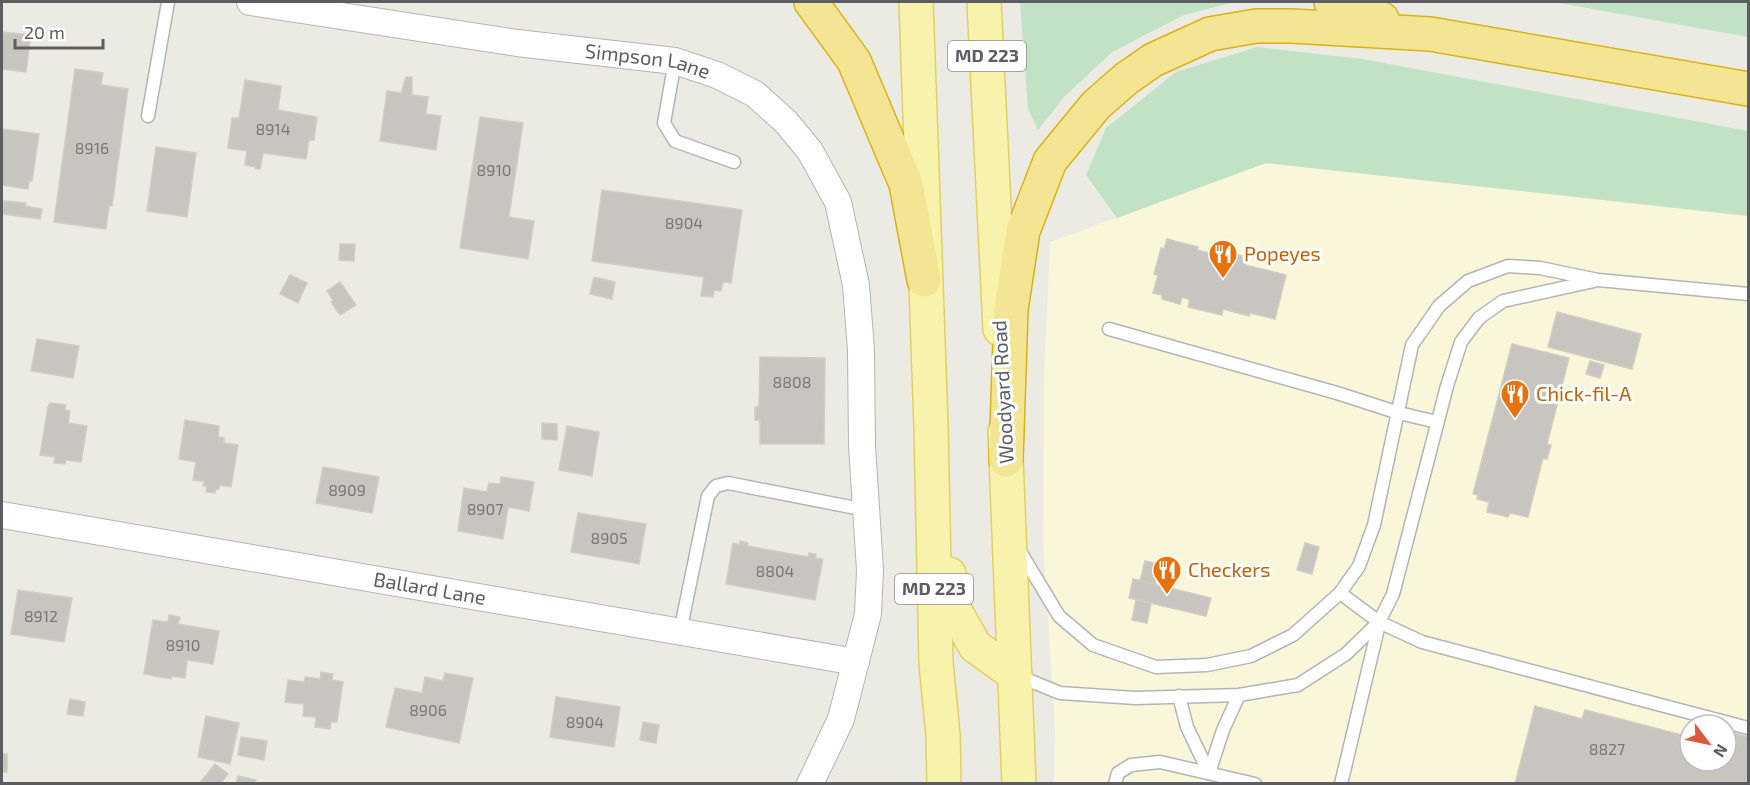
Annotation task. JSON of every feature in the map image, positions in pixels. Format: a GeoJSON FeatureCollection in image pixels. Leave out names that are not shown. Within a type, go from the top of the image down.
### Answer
{"type":"FeatureCollection","features":[{"type":"Feature","properties":{"kind":"highway"},"geometry":{"type":"LineString","coordinates":[[811,2],[854,61],[906,184],[924,280]]}},
{"type":"Feature","properties":{"kind":"highway"},"geometry":{"type":"LineString","coordinates":[[1331,2],[1430,33],[1749,89]]}},
{"type":"Feature","properties":{"kind":"highway"},"geometry":{"type":"LineString","coordinates":[[1006,460],[1011,309],[1023,231],[1050,161],[1096,105],[1127,78],[1153,60],[1210,34],[1256,26],[1430,33]]}},
{"type":"Feature","properties":{"kind":"main road","name":"MD 223"},"geometry":{"type":"LineString","coordinates":[[916,2],[936,663],[943,735],[944,783]]}},
{"type":"Feature","properties":{"kind":"main road","name":"Woodyard Road"},"geometry":{"type":"LineString","coordinates":[[984,2],[1019,783]]}},
{"type":"Feature","properties":{"kind":"main road"},"geometry":{"type":"LineString","coordinates":[[930,426],[953,607],[975,646],[1015,675]]}},
{"type":"Feature","properties":{"kind":"street","name":"Simpson Lane"},"geometry":{"type":"LineString","coordinates":[[250,2],[517,43],[675,61],[717,75],[755,94],[786,122],[810,151],[838,202],[856,285],[861,350],[862,446],[870,570],[868,614],[841,719],[810,783]]}},
{"type":"Feature","properties":{"kind":"street","name":"Ballard Lane"},"geometry":{"type":"LineString","coordinates":[[2,515],[856,662]]}},
{"type":"Feature","properties":{"kind":"lane"},"geometry":{"type":"LineString","coordinates":[[148,116],[168,2]]}},
{"type":"Feature","properties":{"kind":"lane"},"geometry":{"type":"LineString","coordinates":[[675,61],[664,123],[675,141],[734,162]]}},
{"type":"Feature","properties":{"kind":"lane"},"geometry":{"type":"LineString","coordinates":[[1009,533],[1059,616],[1093,645],[1156,667],[1207,665],[1251,656],[1293,635],[1340,593],[1359,566],[1374,525],[1412,345],[1439,306],[1468,281],[1508,266],[1540,268],[1598,280],[1749,294]]}},
{"type":"Feature","properties":{"kind":"lane"},"geometry":{"type":"LineString","coordinates":[[1341,783],[1379,622],[1393,594],[1437,422],[1461,342],[1479,318],[1503,301],[1598,280]]}},
{"type":"Feature","properties":{"kind":"lane"},"geometry":{"type":"LineString","coordinates":[[1109,329],[1437,422]]}},
{"type":"Feature","properties":{"kind":"lane"},"geometry":{"type":"LineString","coordinates":[[680,632],[708,496],[716,486],[728,483],[867,510]]}},
{"type":"Feature","properties":{"kind":"lane"},"geometry":{"type":"LineString","coordinates":[[1340,593],[1379,622],[1422,642],[1749,728]]}},
{"type":"Feature","properties":{"kind":"lane"},"geometry":{"type":"LineString","coordinates":[[1015,675],[1060,693],[1135,698],[1239,694],[1298,685],[1346,654],[1379,622]]}},
{"type":"Feature","properties":{"kind":"lane"},"geometry":{"type":"LineString","coordinates":[[1209,773],[1223,730],[1239,694]]}},
{"type":"Feature","properties":{"kind":"lane"},"geometry":{"type":"LineString","coordinates":[[1179,696],[1187,727],[1209,773]]}},
{"type":"Feature","properties":{"kind":"lane"},"geometry":{"type":"LineString","coordinates":[[1114,783],[1118,773],[1131,765],[1160,762],[1256,783]]}},
{"type":"Feature","properties":{"kind":"shaded area"},"geometry":{"type":"Polygon","coordinates":[[[1266,163],[1748,216],[1748,783],[1054,783],[1055,730],[1043,544],[1044,380],[1050,242],[1266,163]]]}},
{"type":"Feature","properties":{"kind":"green space"},"geometry":{"type":"Polygon","coordinates":[[[1020,2],[1235,2],[1184,15],[1112,52],[1065,96],[1038,130],[1028,109],[1020,2]]]}},
{"type":"Feature","properties":{"kind":"green space"},"geometry":{"type":"Polygon","coordinates":[[[1554,2],[1748,2],[1748,37],[1554,2]]]}},
{"type":"Feature","properties":{"kind":"green space"},"geometry":{"type":"Polygon","coordinates":[[[1257,47],[1362,59],[1748,131],[1748,216],[1266,163],[1117,218],[1086,175],[1106,128],[1176,72],[1257,47]]]}},
{"type":"Feature","properties":{"kind":"building"},"geometry":{"type":"Polygon","coordinates":[[[2,32],[31,35],[26,72],[2,69],[2,32]]]}},
{"type":"Feature","properties":{"kind":"building"},"geometry":{"type":"Polygon","coordinates":[[[75,69],[103,73],[101,85],[128,89],[112,206],[109,206],[106,229],[54,222],[75,69]]]}},
{"type":"Feature","properties":{"kind":"building"},"geometry":{"type":"Polygon","coordinates":[[[406,77],[412,77],[412,95],[428,97],[426,114],[441,116],[436,150],[380,141],[387,91],[401,93],[406,77]]]}},
{"type":"Feature","properties":{"kind":"building"},"geometry":{"type":"Polygon","coordinates":[[[245,80],[281,86],[278,110],[317,117],[314,140],[309,140],[306,159],[263,153],[260,169],[256,169],[256,167],[245,165],[247,151],[228,148],[232,118],[239,118],[245,80]]]}},
{"type":"Feature","properties":{"kind":"building"},"geometry":{"type":"Polygon","coordinates":[[[480,117],[523,123],[509,217],[534,221],[528,259],[460,248],[480,117]]]}},
{"type":"Feature","properties":{"kind":"building"},"geometry":{"type":"Polygon","coordinates":[[[2,129],[39,134],[32,181],[29,181],[28,189],[2,185],[2,129]]]}},
{"type":"Feature","properties":{"kind":"building"},"geometry":{"type":"Polygon","coordinates":[[[156,147],[196,153],[187,217],[147,211],[156,147]]]}},
{"type":"Feature","properties":{"kind":"building"},"geometry":{"type":"Polygon","coordinates":[[[602,190],[742,210],[731,283],[723,282],[721,291],[714,290],[713,297],[701,296],[704,277],[592,261],[602,190]]]}},
{"type":"Feature","properties":{"kind":"building"},"geometry":{"type":"Polygon","coordinates":[[[4,201],[26,203],[25,206],[42,209],[40,219],[3,214],[4,201]]]}},
{"type":"Feature","properties":{"kind":"building"},"geometry":{"type":"Polygon","coordinates":[[[1167,239],[1225,257],[1226,252],[1247,257],[1245,265],[1286,275],[1275,319],[1250,313],[1249,316],[1223,309],[1222,315],[1188,307],[1190,300],[1182,297],[1180,304],[1162,299],[1162,295],[1153,293],[1158,275],[1154,274],[1161,248],[1164,249],[1167,239]]]}},
{"type":"Feature","properties":{"kind":"building"},"geometry":{"type":"Polygon","coordinates":[[[340,244],[355,244],[354,261],[339,260],[340,244]]]}},
{"type":"Feature","properties":{"kind":"building"},"geometry":{"type":"Polygon","coordinates":[[[290,275],[307,283],[298,303],[280,294],[290,275]]]}},
{"type":"Feature","properties":{"kind":"building"},"geometry":{"type":"Polygon","coordinates":[[[594,277],[615,282],[612,299],[590,294],[594,277]]]}},
{"type":"Feature","properties":{"kind":"building"},"geometry":{"type":"Polygon","coordinates":[[[340,282],[356,305],[340,315],[327,291],[340,282]]]}},
{"type":"Feature","properties":{"kind":"building"},"geometry":{"type":"Polygon","coordinates":[[[1557,312],[1641,334],[1632,369],[1548,347],[1557,312]]]}},
{"type":"Feature","properties":{"kind":"building"},"geometry":{"type":"Polygon","coordinates":[[[37,339],[79,346],[73,378],[31,371],[37,339]]]}},
{"type":"Feature","properties":{"kind":"building"},"geometry":{"type":"Polygon","coordinates":[[[1512,344],[1569,358],[1547,444],[1551,445],[1547,459],[1543,458],[1528,517],[1510,513],[1508,517],[1487,512],[1489,502],[1477,499],[1478,495],[1473,494],[1512,344]]]}},
{"type":"Feature","properties":{"kind":"building"},"geometry":{"type":"Polygon","coordinates":[[[760,357],[825,358],[824,444],[760,444],[760,420],[755,420],[755,407],[759,407],[760,357]]]}},
{"type":"Feature","properties":{"kind":"building"},"geometry":{"type":"Polygon","coordinates":[[[1590,361],[1604,365],[1600,378],[1586,374],[1590,361]]]}},
{"type":"Feature","properties":{"kind":"building"},"geometry":{"type":"Polygon","coordinates":[[[50,403],[66,405],[65,410],[70,411],[68,423],[87,426],[81,462],[66,460],[65,464],[54,463],[55,457],[40,455],[50,403]]]}},
{"type":"Feature","properties":{"kind":"building"},"geometry":{"type":"Polygon","coordinates":[[[185,420],[219,426],[218,437],[224,438],[224,443],[238,445],[231,487],[220,485],[215,493],[206,492],[207,486],[203,486],[204,481],[193,480],[196,462],[179,459],[185,420]]]}},
{"type":"Feature","properties":{"kind":"building"},"geometry":{"type":"Polygon","coordinates":[[[542,423],[557,424],[557,440],[542,439],[542,423]]]}},
{"type":"Feature","properties":{"kind":"building"},"geometry":{"type":"Polygon","coordinates":[[[567,426],[599,432],[592,476],[559,470],[567,426]]]}},
{"type":"Feature","properties":{"kind":"building"},"geometry":{"type":"Polygon","coordinates":[[[323,467],[379,477],[372,513],[316,503],[323,467]]]}},
{"type":"Feature","properties":{"kind":"building"},"geometry":{"type":"Polygon","coordinates":[[[501,477],[534,482],[529,511],[508,507],[503,539],[458,531],[464,488],[487,492],[489,483],[500,484],[501,477]]]}},
{"type":"Feature","properties":{"kind":"building"},"geometry":{"type":"Polygon","coordinates":[[[578,513],[646,524],[639,564],[571,552],[578,513]]]}},
{"type":"Feature","properties":{"kind":"building"},"geometry":{"type":"Polygon","coordinates":[[[740,541],[748,543],[747,546],[808,557],[809,553],[816,554],[815,558],[823,559],[815,600],[726,584],[733,543],[739,545],[740,541]]]}},
{"type":"Feature","properties":{"kind":"building"},"geometry":{"type":"Polygon","coordinates":[[[1305,543],[1319,547],[1312,574],[1297,570],[1305,543]]]}},
{"type":"Feature","properties":{"kind":"building"},"geometry":{"type":"Polygon","coordinates":[[[1145,561],[1160,564],[1155,585],[1140,581],[1145,561]]]}},
{"type":"Feature","properties":{"kind":"building"},"geometry":{"type":"Polygon","coordinates":[[[1133,579],[1211,598],[1206,616],[1129,598],[1133,579]]]}},
{"type":"Feature","properties":{"kind":"building"},"geometry":{"type":"Polygon","coordinates":[[[18,590],[72,598],[64,642],[11,634],[18,590]]]}},
{"type":"Feature","properties":{"kind":"building"},"geometry":{"type":"Polygon","coordinates":[[[1136,600],[1151,603],[1147,623],[1132,620],[1136,600]]]}},
{"type":"Feature","properties":{"kind":"building"},"geometry":{"type":"Polygon","coordinates":[[[169,615],[180,617],[178,624],[219,631],[213,664],[187,660],[185,678],[172,676],[171,679],[144,674],[153,620],[168,622],[169,615]]]}},
{"type":"Feature","properties":{"kind":"building"},"geometry":{"type":"Polygon","coordinates":[[[321,672],[333,674],[332,680],[343,682],[337,722],[331,722],[330,729],[315,727],[316,717],[303,716],[304,704],[285,702],[288,680],[304,682],[305,677],[320,679],[321,672]]]}},
{"type":"Feature","properties":{"kind":"building"},"geometry":{"type":"Polygon","coordinates":[[[445,673],[473,678],[459,743],[386,727],[395,688],[422,693],[425,677],[443,681],[445,673]]]}},
{"type":"Feature","properties":{"kind":"building"},"geometry":{"type":"Polygon","coordinates":[[[556,697],[620,707],[614,747],[550,737],[556,697]]]}},
{"type":"Feature","properties":{"kind":"building"},"geometry":{"type":"Polygon","coordinates":[[[70,699],[85,702],[83,716],[67,714],[70,699]]]}},
{"type":"Feature","properties":{"kind":"building"},"geometry":{"type":"Polygon","coordinates":[[[1535,706],[1582,719],[1585,710],[1678,734],[1678,773],[1738,773],[1738,734],[1748,737],[1748,784],[1515,784],[1535,706]]]}},
{"type":"Feature","properties":{"kind":"building"},"geometry":{"type":"Polygon","coordinates":[[[206,716],[239,723],[230,764],[198,757],[206,716]]]}},
{"type":"Feature","properties":{"kind":"building"},"geometry":{"type":"Polygon","coordinates":[[[643,722],[659,725],[656,743],[640,740],[643,722]]]}},
{"type":"Feature","properties":{"kind":"building"},"geometry":{"type":"Polygon","coordinates":[[[241,737],[267,741],[264,760],[238,755],[241,737]]]}},
{"type":"Feature","properties":{"kind":"building"},"geometry":{"type":"Polygon","coordinates":[[[2,754],[7,754],[7,772],[2,772],[2,754]]]}},
{"type":"Feature","properties":{"kind":"building"},"geometry":{"type":"Polygon","coordinates":[[[215,764],[228,774],[220,784],[199,784],[215,764]]]}},
{"type":"Feature","properties":{"kind":"building"},"geometry":{"type":"Polygon","coordinates":[[[238,776],[256,780],[255,784],[236,784],[238,776]]]}},
{"type":"Feature","properties":{"kind":"place","name":"Popeyes"},"geometry":{"type":"Point","coordinates":[1223,280]}},
{"type":"Feature","properties":{"kind":"place","name":"Chick-fil-A"},"geometry":{"type":"Point","coordinates":[1515,420]}},
{"type":"Feature","properties":{"kind":"place","name":"Checkers"},"geometry":{"type":"Point","coordinates":[1167,596]}}]}
